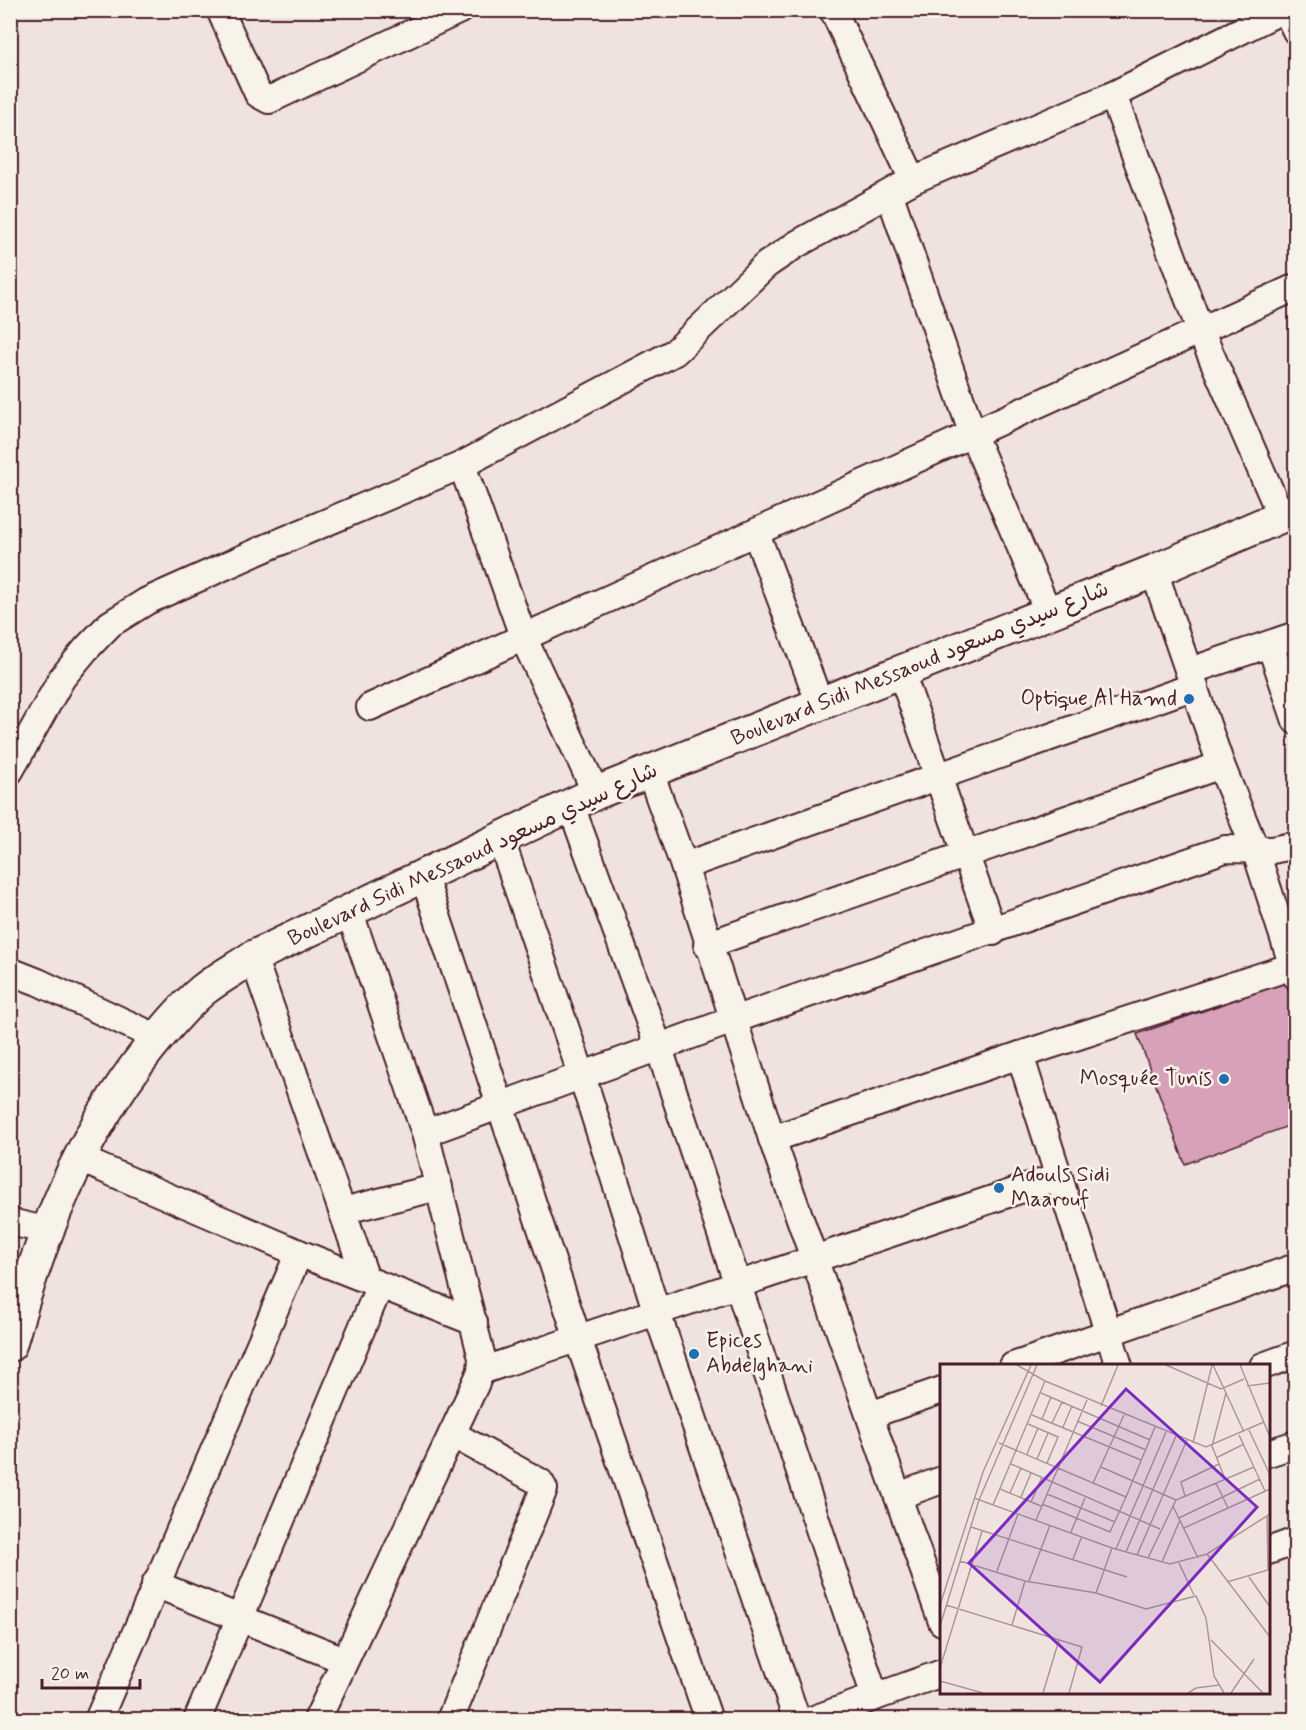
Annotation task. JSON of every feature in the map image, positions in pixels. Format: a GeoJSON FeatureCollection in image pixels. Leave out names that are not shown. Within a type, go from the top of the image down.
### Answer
{"type":"FeatureCollection","features":[{"type":"Feature","properties":{"kind":"street"},"geometry":{"type":"LineString","coordinates":[[220,10],[258,94],[269,100],[428,17],[460,10]]}},
{"type":"Feature","properties":{"kind":"street"},"geometry":{"type":"LineString","coordinates":[[833,10],[913,180]]}},
{"type":"Feature","properties":{"kind":"street"},"geometry":{"type":"LineString","coordinates":[[10,771],[63,678],[86,649],[110,624],[147,601],[268,546],[462,465],[675,352],[766,265],[797,244],[890,195],[913,180],[1113,95],[1284,10],[1296,31]]}},
{"type":"Feature","properties":{"kind":"street"},"geometry":{"type":"LineString","coordinates":[[1113,95],[1200,330],[1288,513]]}},
{"type":"Feature","properties":{"kind":"street"},"geometry":{"type":"LineString","coordinates":[[890,195],[973,435],[1048,612]]}},
{"type":"Feature","properties":{"kind":"street"},"geometry":{"type":"LineString","coordinates":[[370,707],[756,534],[1296,286]]}},
{"type":"Feature","properties":{"kind":"street"},"geometry":{"type":"LineString","coordinates":[[462,465],[584,799],[659,1048],[875,1697]]}},
{"type":"Feature","properties":{"kind":"street","name":"Boulevard Sidi Messaoud شارع سيدي مسعود"},"geometry":{"type":"LineString","coordinates":[[10,1345],[45,1230],[78,1158],[110,1102],[158,1038],[204,990],[253,957],[350,913],[584,799],[1154,571],[1288,513]]}},
{"type":"Feature","properties":{"kind":"street"},"geometry":{"type":"LineString","coordinates":[[756,534],[820,704]]}},
{"type":"Feature","properties":{"kind":"street"},"geometry":{"type":"LineString","coordinates":[[772,1138],[1294,969],[1255,849],[1221,765],[1154,571]]}},
{"type":"Feature","properties":{"kind":"street"},"geometry":{"type":"LineString","coordinates":[[684,866],[939,778],[1193,679],[1270,644],[1296,635]]}},
{"type":"Feature","properties":{"kind":"street"},"geometry":{"type":"LineString","coordinates":[[1270,644],[1296,721]]}},
{"type":"Feature","properties":{"kind":"street"},"geometry":{"type":"LineString","coordinates":[[901,672],[968,855],[993,932]]}},
{"type":"Feature","properties":{"kind":"street"},"geometry":{"type":"LineString","coordinates":[[707,945],[1221,765]]}},
{"type":"Feature","properties":{"kind":"street"},"geometry":{"type":"LineString","coordinates":[[650,772],[684,866],[707,945],[814,1261],[898,1496],[932,1564],[940,1610]]}},
{"type":"Feature","properties":{"kind":"street"},"geometry":{"type":"LineString","coordinates":[[501,840],[582,1076],[657,1313],[797,1719]]}},
{"type":"Feature","properties":{"kind":"street"},"geometry":{"type":"LineString","coordinates":[[425,1133],[733,1020],[993,932],[1225,849],[1272,850],[1296,845]]}},
{"type":"Feature","properties":{"kind":"street"},"geometry":{"type":"LineString","coordinates":[[424,877],[578,1339],[709,1719]]}},
{"type":"Feature","properties":{"kind":"street"},"geometry":{"type":"LineString","coordinates":[[318,1719],[481,1371],[482,1358],[425,1133],[350,913]]}},
{"type":"Feature","properties":{"kind":"street"},"geometry":{"type":"LineString","coordinates":[[198,1719],[373,1282],[342,1211],[253,957]]}},
{"type":"Feature","properties":{"kind":"street"},"geometry":{"type":"LineString","coordinates":[[10,971],[158,1038]]}},
{"type":"Feature","properties":{"kind":"street"},"geometry":{"type":"LineString","coordinates":[[1020,1056],[1119,1364]]}},
{"type":"Feature","properties":{"kind":"street"},"geometry":{"type":"LineString","coordinates":[[78,1158],[299,1252],[474,1322]]}},
{"type":"Feature","properties":{"kind":"street"},"geometry":{"type":"LineString","coordinates":[[481,1371],[814,1261],[1058,1177]]}},
{"type":"Feature","properties":{"kind":"street"},"geometry":{"type":"LineString","coordinates":[[342,1211],[439,1187]]}},
{"type":"Feature","properties":{"kind":"street"},"geometry":{"type":"LineString","coordinates":[[10,1222],[45,1230]]}},
{"type":"Feature","properties":{"kind":"street"},"geometry":{"type":"LineString","coordinates":[[98,1719],[299,1252]]}},
{"type":"Feature","properties":{"kind":"street"},"geometry":{"type":"LineString","coordinates":[[1016,1364],[1296,1267]]}},
{"type":"Feature","properties":{"kind":"street"},"geometry":{"type":"LineString","coordinates":[[1266,1364],[1296,1354]]}},
{"type":"Feature","properties":{"kind":"street"},"geometry":{"type":"LineString","coordinates":[[870,1414],[940,1391]]}},
{"type":"Feature","properties":{"kind":"street"},"geometry":{"type":"LineString","coordinates":[[450,1719],[544,1489],[540,1482],[452,1434]]}},
{"type":"Feature","properties":{"kind":"street"},"geometry":{"type":"LineString","coordinates":[[1270,1453],[1296,1444]]}},
{"type":"Feature","properties":{"kind":"street"},"geometry":{"type":"LineString","coordinates":[[898,1496],[940,1481]]}},
{"type":"Feature","properties":{"kind":"street"},"geometry":{"type":"LineString","coordinates":[[1270,1551],[1296,1541]]}},
{"type":"Feature","properties":{"kind":"street"},"geometry":{"type":"LineString","coordinates":[[155,1584],[344,1660]]}},
{"type":"Feature","properties":{"kind":"street"},"geometry":{"type":"LineString","coordinates":[[811,1719],[940,1674]]}},
{"type":"Feature","properties":{"kind":"building","name":"Mosquée Tunis"},"geometry":{"type":"Polygon","coordinates":[[[1286,982],[1296,1011],[1296,1123],[1185,1164],[1137,1034],[1286,982]]]}},
{"type":"Feature","properties":{"kind":"place","name":"Optique Al Hamd"},"geometry":{"type":"Point","coordinates":[1189,699]}},
{"type":"Feature","properties":{"kind":"place","name":"Mosquée Tunis"},"geometry":{"type":"Point","coordinates":[1224,1079]}},
{"type":"Feature","properties":{"kind":"place","name":"Adouls Sidi Maarouf"},"geometry":{"type":"Point","coordinates":[999,1188]}},
{"type":"Feature","properties":{"kind":"place","name":"Epices Abdelghani"},"geometry":{"type":"Point","coordinates":[694,1354]}}]}
